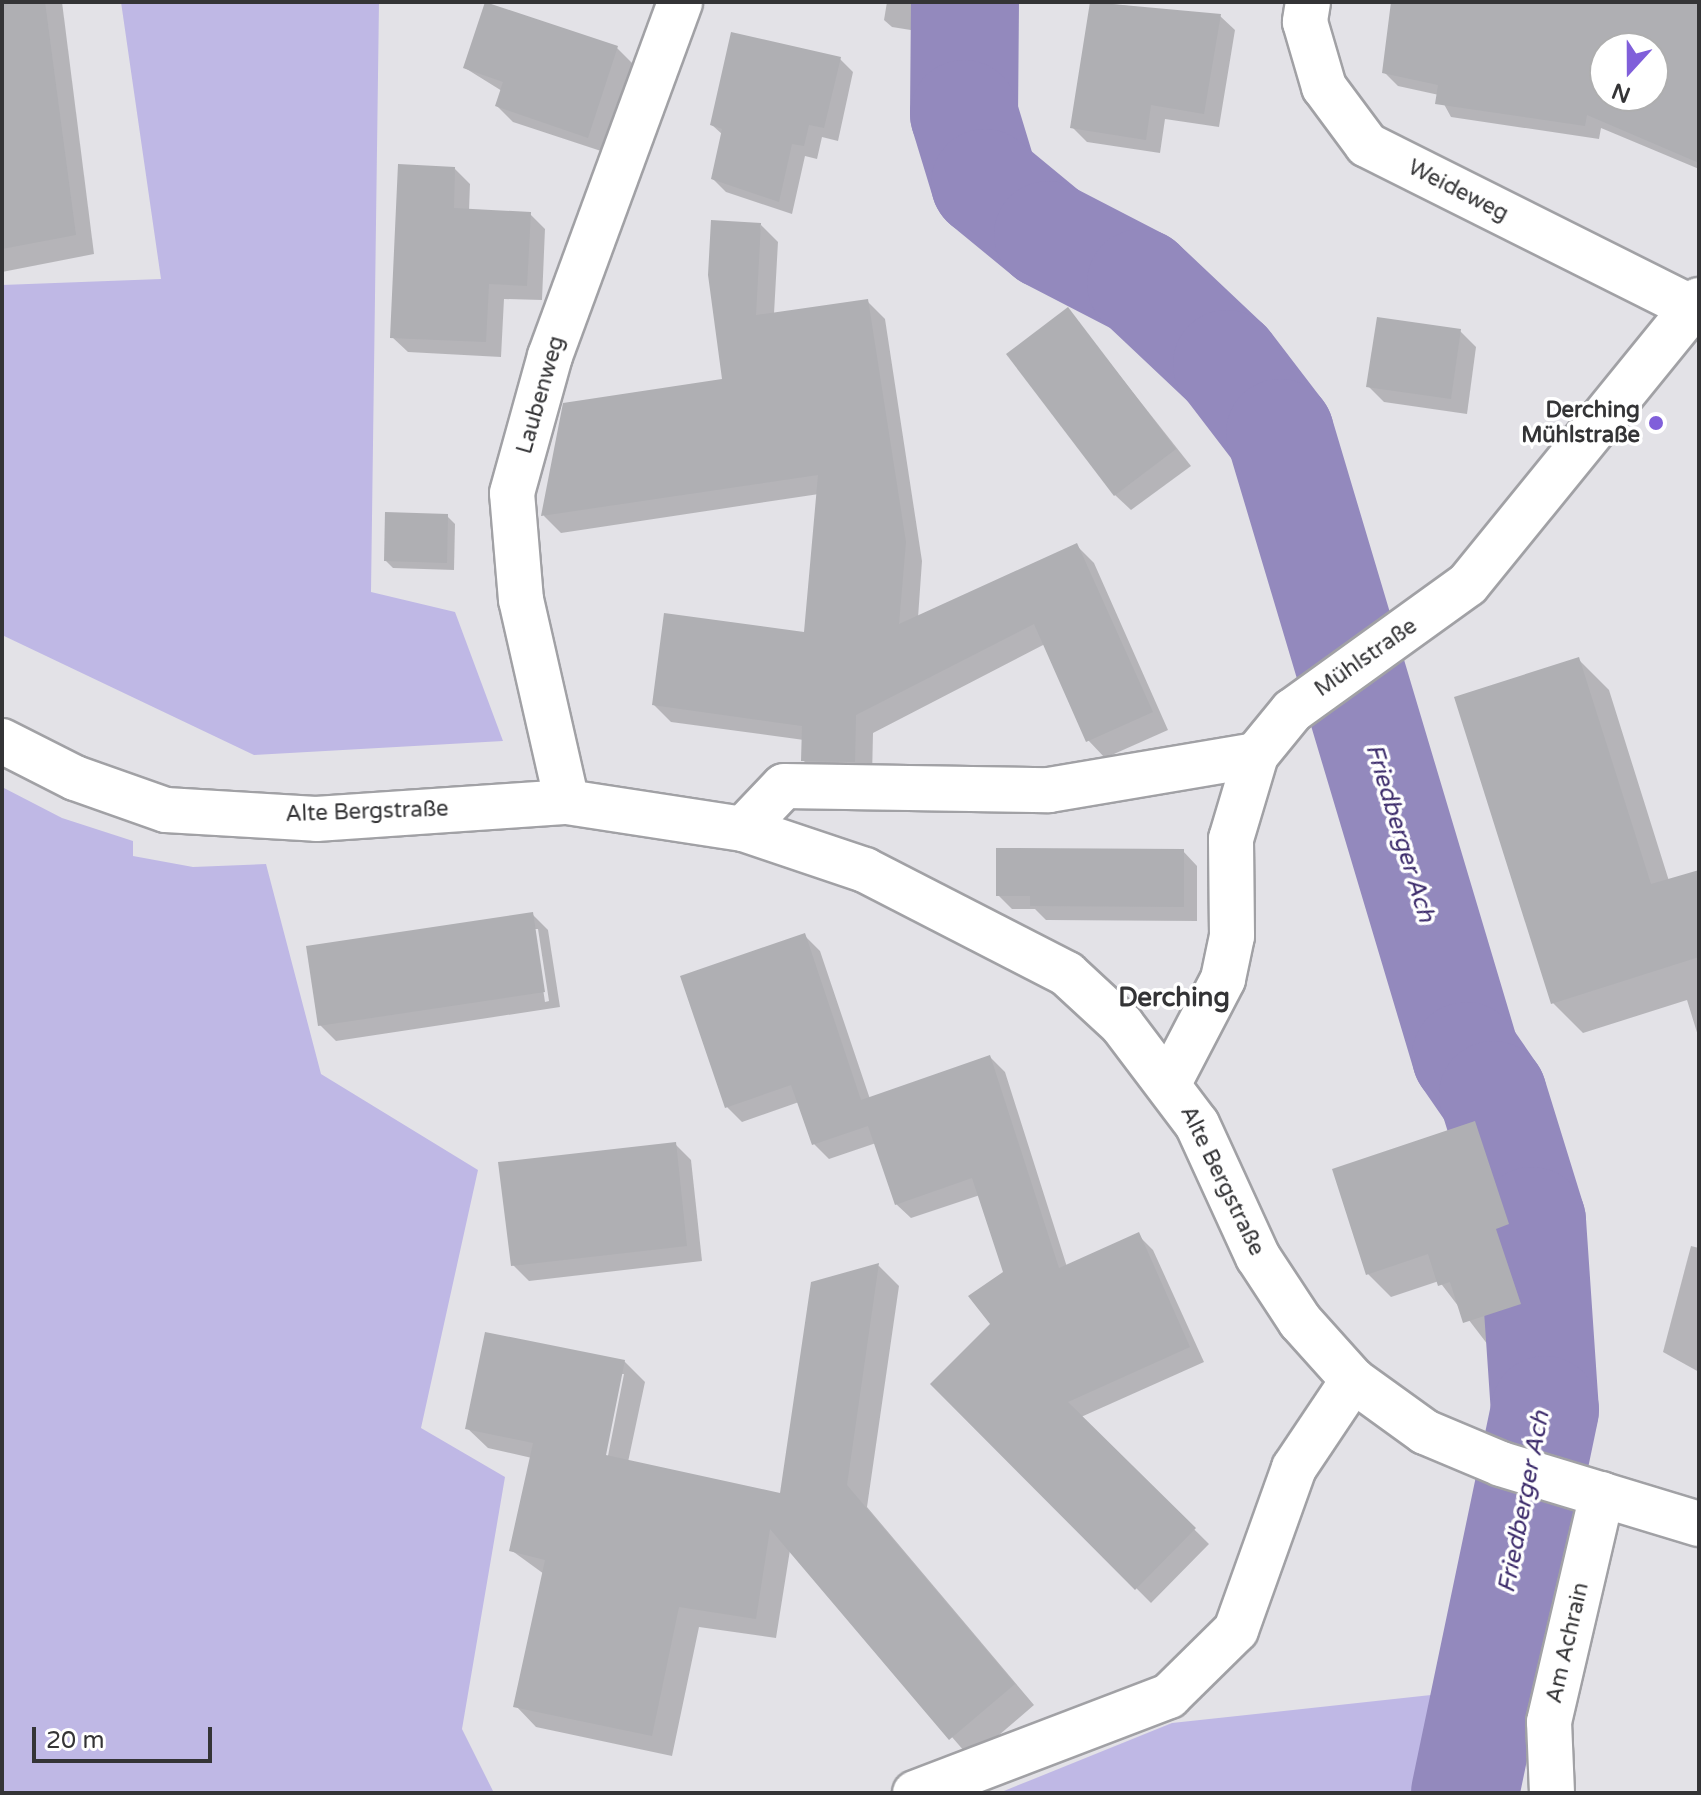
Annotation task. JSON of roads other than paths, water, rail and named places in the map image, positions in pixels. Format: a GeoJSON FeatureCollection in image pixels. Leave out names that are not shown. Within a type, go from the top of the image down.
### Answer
{"type":"FeatureCollection","features":[{"type":"Feature","properties":{"kind":"street","name":"Laubenweg"},"geometry":{"type":"LineString","coordinates":[[567,802],[521,600],[512,493],[550,356],[680,2]]}},
{"type":"Feature","properties":{"kind":"street","name":"Weideweg"},"geometry":{"type":"LineString","coordinates":[[1308,2],[1305,22],[1324,87],[1367,145],[1696,304]]}},
{"type":"Feature","properties":{"kind":"street","name":"Mühlstraße"},"geometry":{"type":"LineString","coordinates":[[1170,1081],[1223,979],[1232,936],[1231,839],[1256,755],[1320,689],[1383,649],[1468,584],[1696,304]]}},
{"type":"Feature","properties":{"kind":"street","name":"Alte Bergstraße"},"geometry":{"type":"LineString","coordinates":[[2,741],[75,778],[166,810],[316,819],[567,802],[743,829],[865,870],[1067,974],[1170,1081],[1258,1257],[1300,1321],[1353,1380],[1425,1432],[1501,1464],[1699,1524]]}},
{"type":"Feature","properties":{"kind":"street"},"geometry":{"type":"LineString","coordinates":[[743,829],[784,786],[1049,790],[1256,755]]}},
{"type":"Feature","properties":{"kind":"street"},"geometry":{"type":"LineString","coordinates":[[915,1793],[1169,1696],[1236,1630],[1294,1468],[1353,1380]]}},
{"type":"Feature","properties":{"kind":"street","name":"Am Achrain"},"geometry":{"type":"LineString","coordinates":[[1552,1793],[1549,1722],[1586,1489]]}},
{"type":"Feature","properties":{"kind":"waterway","name":"Friedberger Ach"},"geometry":{"type":"LineString","coordinates":[[965,2],[964,114],[985,183],[1048,235],[1141,283],[1227,364],[1280,433],[1466,1056],[1493,1095],[1532,1221],[1545,1410],[1465,1793]]}},
{"type":"Feature","properties":{"kind":"place","name":"Derching Mühlstraße"},"geometry":{"type":"Point","coordinates":[1656,423]}},
{"type":"Feature","properties":{"kind":"district","name":"Derching"},"geometry":{"type":"Point","coordinates":[1174,998]}}]}
